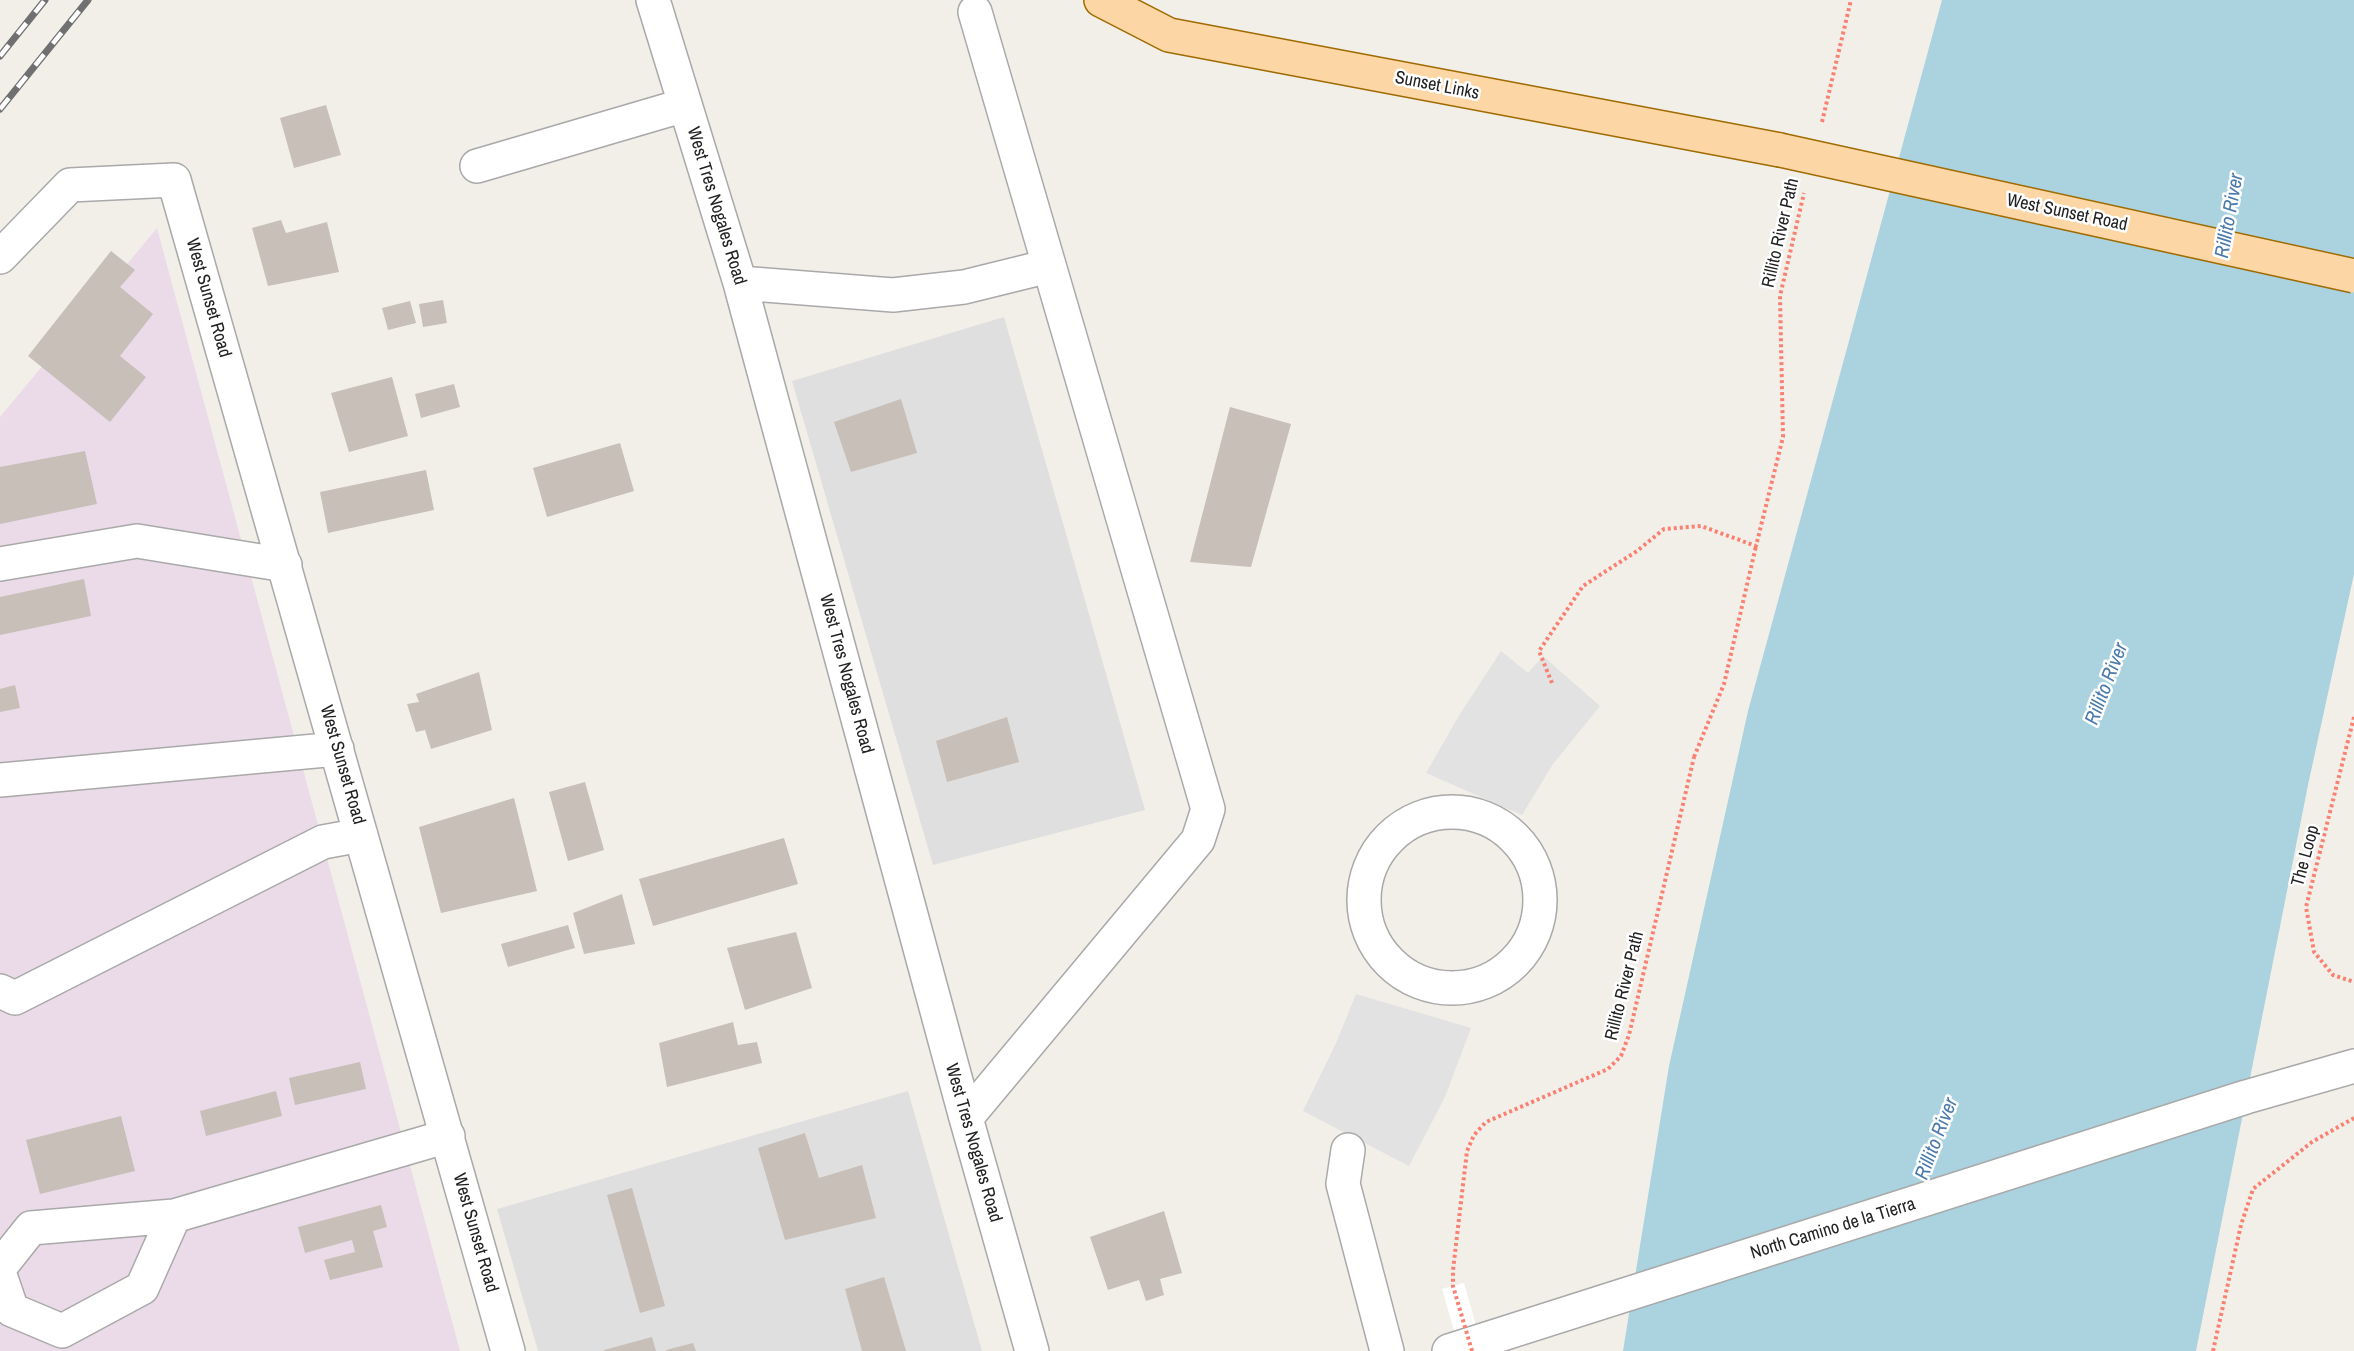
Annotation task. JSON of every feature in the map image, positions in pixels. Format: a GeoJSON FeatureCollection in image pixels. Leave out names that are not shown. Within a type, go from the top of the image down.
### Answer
{"type":"FeatureCollection","features":[{"type":"Feature","properties":{"kind":"main road","name":"Sunset Links"},"geometry":{"type":"LineString","coordinates":[[1101,0],[1169,35],[1780,150]]}},
{"type":"Feature","properties":{"kind":"main road","name":"West Sunset Road"},"geometry":{"type":"LineString","coordinates":[[1780,150],[2354,276]]}},
{"type":"Feature","properties":{"kind":"street","name":"West Tres Nogales Road"},"geometry":{"type":"LineString","coordinates":[[652,0],[740,283],[966,1118],[1032,1351]]}},
{"type":"Feature","properties":{"kind":"street"},"geometry":{"type":"LineString","coordinates":[[966,1118],[1198,840],[1208,808],[975,12]]}},
{"type":"Feature","properties":{"kind":"street"},"geometry":{"type":"LineString","coordinates":[[477,166],[685,105]]}},
{"type":"Feature","properties":{"kind":"street","name":"West Sunset Road"},"geometry":{"type":"LineString","coordinates":[[0,257],[70,185],[174,180],[508,1351]]}},
{"type":"Feature","properties":{"kind":"street"},"geometry":{"type":"LineString","coordinates":[[740,283],[893,295],[964,287],[1050,266]]}},
{"type":"Feature","properties":{"kind":"street"},"geometry":{"type":"LineString","coordinates":[[0,564],[137,541],[285,565]]}},
{"type":"Feature","properties":{"kind":"street"},"geometry":{"type":"LineString","coordinates":[[0,780],[337,749]]}},
{"type":"Feature","properties":{"kind":"street"},"geometry":{"type":"LineString","coordinates":[[1438,811],[1466,811],[1495,821],[1519,840],[1535,866],[1541,896],[1537,926],[1523,953],[1502,974],[1474,986],[1444,988],[1414,980],[1391,964],[1374,942],[1365,915],[1364,896],[1364,887],[1372,860],[1389,836],[1412,820],[1438,811]]}},
{"type":"Feature","properties":{"kind":"street"},"geometry":{"type":"LineString","coordinates":[[0,991],[15,998],[323,842],[361,835]]}},
{"type":"Feature","properties":{"kind":"street","name":"North Camino de la Tierra"},"geometry":{"type":"LineString","coordinates":[[1449,1351],[2246,1097],[2354,1066]]}},
{"type":"Feature","properties":{"kind":"street"},"geometry":{"type":"LineString","coordinates":[[0,1267],[31,1228],[174,1215],[448,1136]]}},
{"type":"Feature","properties":{"kind":"street"},"geometry":{"type":"LineString","coordinates":[[1348,1150],[1343,1184],[1387,1351]]}},
{"type":"Feature","properties":{"kind":"street"},"geometry":{"type":"LineString","coordinates":[[0,1275],[12,1310],[62,1331],[142,1288],[174,1215]]}},
{"type":"Feature","properties":{"kind":"path"},"geometry":{"type":"LineString","coordinates":[[1821,126],[1851,0]]}},
{"type":"Feature","properties":{"kind":"path","name":"Rillito River Path"},"geometry":{"type":"LineString","coordinates":[[1472,1351],[1454,1286],[1453,1270],[1467,1151],[1474,1135],[1486,1122],[1608,1069],[1621,1056],[1629,1035],[1694,757],[1724,684],[1783,437],[1780,296],[1807,183]]}},
{"type":"Feature","properties":{"kind":"path"},"geometry":{"type":"LineString","coordinates":[[1552,683],[1539,651],[1583,586],[1637,551],[1664,529],[1701,526],[1756,546]]}},
{"type":"Feature","properties":{"kind":"path","name":"The Loop"},"geometry":{"type":"LineString","coordinates":[[2354,717],[2306,907],[2314,952],[2333,975],[2354,982]]}},
{"type":"Feature","properties":{"kind":"path"},"geometry":{"type":"LineString","coordinates":[[2213,1351],[2241,1225],[2253,1189],[2312,1142],[2354,1118]]}},
{"type":"Feature","properties":{"kind":"shaded area"},"geometry":{"type":"Polygon","coordinates":[[[157,228],[460,1351],[0,1351],[0,417],[157,228]]]}},
{"type":"Feature","properties":{"kind":"shaded area"},"geometry":{"type":"Polygon","coordinates":[[[1004,317],[1145,810],[933,865],[792,381],[1004,317]]]}},
{"type":"Feature","properties":{"kind":"shaded area"},"geometry":{"type":"Polygon","coordinates":[[[1501,651],[1528,673],[1543,656],[1600,706],[1553,764],[1522,815],[1426,773],[1460,714],[1501,651]]]}},
{"type":"Feature","properties":{"kind":"shaded area"},"geometry":{"type":"Polygon","coordinates":[[[1356,994],[1471,1028],[1445,1097],[1409,1166],[1303,1111],[1337,1041],[1356,994]]]}},
{"type":"Feature","properties":{"kind":"shaded area"},"geometry":{"type":"Polygon","coordinates":[[[908,1091],[982,1351],[538,1351],[497,1209],[908,1091]]]}},
{"type":"Feature","properties":{"kind":"water","name":"Rillito River"},"geometry":{"type":"Polygon","coordinates":[[[1942,0],[2354,0],[2354,574],[2308,785],[2196,1351],[1623,1351],[1669,1066],[1748,711],[1942,0]]]}},
{"type":"Feature","properties":{"kind":"pier"},"geometry":{"type":"Polygon","coordinates":[[[1464,1283],[1483,1351],[1460,1351],[1442,1289],[1464,1283]]]}},
{"type":"Feature","properties":{"kind":"building"},"geometry":{"type":"Polygon","coordinates":[[[326,105],[341,155],[294,168],[280,118],[326,105]]]}},
{"type":"Feature","properties":{"kind":"building"},"geometry":{"type":"Polygon","coordinates":[[[281,220],[286,233],[327,222],[339,272],[268,286],[252,228],[281,220]]]}},
{"type":"Feature","properties":{"kind":"building"},"geometry":{"type":"Polygon","coordinates":[[[111,251],[135,270],[120,287],[153,314],[120,356],[146,377],[110,422],[28,356],[111,251]]]}},
{"type":"Feature","properties":{"kind":"building"},"geometry":{"type":"Polygon","coordinates":[[[443,300],[447,323],[423,327],[419,304],[443,300]]]}},
{"type":"Feature","properties":{"kind":"building"},"geometry":{"type":"Polygon","coordinates":[[[410,301],[416,323],[388,330],[382,308],[410,301]]]}},
{"type":"Feature","properties":{"kind":"building"},"geometry":{"type":"Polygon","coordinates":[[[392,377],[408,436],[349,452],[331,393],[392,377]]]}},
{"type":"Feature","properties":{"kind":"building"},"geometry":{"type":"Polygon","coordinates":[[[454,384],[460,407],[421,418],[415,394],[454,384]]]}},
{"type":"Feature","properties":{"kind":"building"},"geometry":{"type":"Polygon","coordinates":[[[901,399],[917,453],[851,472],[834,422],[901,399]]]}},
{"type":"Feature","properties":{"kind":"building"},"geometry":{"type":"Polygon","coordinates":[[[1230,407],[1291,424],[1251,567],[1190,562],[1230,407]]]}},
{"type":"Feature","properties":{"kind":"building"},"geometry":{"type":"Polygon","coordinates":[[[620,443],[634,491],[547,517],[533,468],[620,443]]]}},
{"type":"Feature","properties":{"kind":"building"},"geometry":{"type":"Polygon","coordinates":[[[85,451],[97,504],[0,524],[0,467],[85,451]]]}},
{"type":"Feature","properties":{"kind":"building"},"geometry":{"type":"Polygon","coordinates":[[[426,470],[434,510],[328,533],[320,492],[426,470]]]}},
{"type":"Feature","properties":{"kind":"building"},"geometry":{"type":"Polygon","coordinates":[[[84,579],[91,616],[0,635],[0,597],[84,579]]]}},
{"type":"Feature","properties":{"kind":"building"},"geometry":{"type":"Polygon","coordinates":[[[479,672],[492,730],[431,749],[425,730],[416,732],[407,704],[419,702],[416,694],[479,672]]]}},
{"type":"Feature","properties":{"kind":"building"},"geometry":{"type":"Polygon","coordinates":[[[15,685],[20,708],[0,712],[0,689],[15,685]]]}},
{"type":"Feature","properties":{"kind":"building"},"geometry":{"type":"Polygon","coordinates":[[[1007,717],[1019,762],[947,782],[936,741],[1007,717]]]}},
{"type":"Feature","properties":{"kind":"building"},"geometry":{"type":"Polygon","coordinates":[[[585,782],[604,850],[568,861],[549,792],[585,782]]]}},
{"type":"Feature","properties":{"kind":"building"},"geometry":{"type":"Polygon","coordinates":[[[514,798],[537,891],[441,913],[419,827],[514,798]]]}},
{"type":"Feature","properties":{"kind":"building"},"geometry":{"type":"Polygon","coordinates":[[[784,838],[798,884],[653,926],[639,879],[784,838]]]}},
{"type":"Feature","properties":{"kind":"building"},"geometry":{"type":"Polygon","coordinates":[[[622,894],[635,944],[584,954],[573,913],[622,894]]]}},
{"type":"Feature","properties":{"kind":"building"},"geometry":{"type":"Polygon","coordinates":[[[568,925],[575,948],[508,967],[501,944],[568,925]]]}},
{"type":"Feature","properties":{"kind":"building"},"geometry":{"type":"Polygon","coordinates":[[[796,932],[812,988],[745,1010],[727,948],[796,932]]]}},
{"type":"Feature","properties":{"kind":"building"},"geometry":{"type":"Polygon","coordinates":[[[733,1022],[738,1045],[757,1042],[762,1063],[667,1087],[659,1043],[733,1022]]]}},
{"type":"Feature","properties":{"kind":"building"},"geometry":{"type":"Polygon","coordinates":[[[360,1062],[366,1089],[295,1105],[289,1078],[360,1062]]]}},
{"type":"Feature","properties":{"kind":"building"},"geometry":{"type":"Polygon","coordinates":[[[276,1091],[282,1116],[206,1136],[200,1111],[276,1091]]]}},
{"type":"Feature","properties":{"kind":"building"},"geometry":{"type":"Polygon","coordinates":[[[121,1116],[135,1171],[40,1194],[26,1140],[121,1116]]]}},
{"type":"Feature","properties":{"kind":"building"},"geometry":{"type":"Polygon","coordinates":[[[805,1133],[819,1178],[862,1165],[876,1218],[785,1240],[758,1148],[805,1133]]]}},
{"type":"Feature","properties":{"kind":"building"},"geometry":{"type":"Polygon","coordinates":[[[632,1188],[665,1306],[640,1313],[607,1195],[632,1188]]]}},
{"type":"Feature","properties":{"kind":"building"},"geometry":{"type":"Polygon","coordinates":[[[381,1205],[387,1227],[373,1231],[383,1267],[330,1280],[324,1260],[355,1252],[352,1240],[305,1253],[298,1227],[381,1205]]]}},
{"type":"Feature","properties":{"kind":"building"},"geometry":{"type":"Polygon","coordinates":[[[1164,1211],[1182,1273],[1160,1279],[1164,1295],[1146,1301],[1139,1280],[1108,1290],[1090,1237],[1164,1211]]]}},
{"type":"Feature","properties":{"kind":"building"},"geometry":{"type":"Polygon","coordinates":[[[884,1277],[906,1351],[862,1351],[845,1289],[884,1277]]]}},
{"type":"Feature","properties":{"kind":"building"},"geometry":{"type":"Polygon","coordinates":[[[652,1337],[656,1351],[604,1351],[604,1350],[652,1337]]]}},
{"type":"Feature","properties":{"kind":"building"},"geometry":{"type":"Polygon","coordinates":[[[693,1343],[696,1351],[666,1351],[666,1350],[693,1343]]]}},
{"type":"Feature","properties":{"kind":"railway"},"geometry":{"type":"LineString","coordinates":[[0,56],[45,0]]}},
{"type":"Feature","properties":{"kind":"railway"},"geometry":{"type":"LineString","coordinates":[[0,109],[88,0]]}}]}
